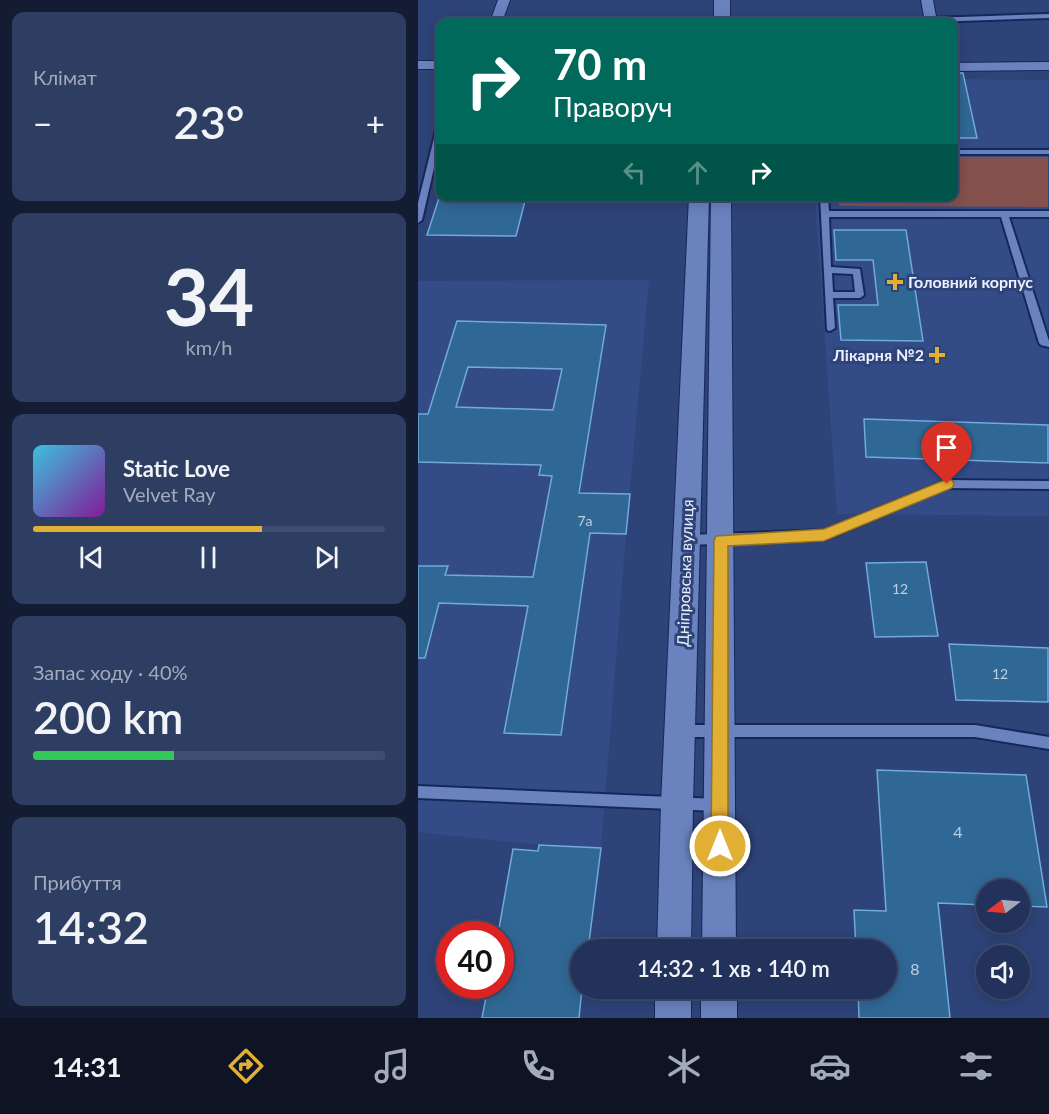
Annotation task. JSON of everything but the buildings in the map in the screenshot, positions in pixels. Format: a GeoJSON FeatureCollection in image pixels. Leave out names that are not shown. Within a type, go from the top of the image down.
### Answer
{"type":"FeatureCollection","features":[{"type":"Feature","properties":{"kind":"street"},"geometry":{"type":"LineString","coordinates":[[497,18],[504,0]]}},
{"type":"Feature","properties":{"kind":"street"},"geometry":{"type":"LineString","coordinates":[[722,0],[722,18]]}},
{"type":"Feature","properties":{"kind":"street"},"geometry":{"type":"LineString","coordinates":[[927,0],[930,18]]}},
{"type":"Feature","properties":{"kind":"street"},"geometry":{"type":"LineString","coordinates":[[418,65],[436,65]]}},
{"type":"Feature","properties":{"kind":"street"},"geometry":{"type":"LineString","coordinates":[[958,67],[1048,66]]}},
{"type":"Feature","properties":{"kind":"street","name":"Дніпровська вулиця"},"geometry":{"type":"LineString","coordinates":[[674,939],[679,731],[699,201]]}},
{"type":"Feature","properties":{"kind":"street","name":"Дніпровська вулиця"},"geometry":{"type":"LineString","coordinates":[[719,939],[721,201]]}},
{"type":"Feature","properties":{"kind":"street"},"geometry":{"type":"LineString","coordinates":[[673,999],[673,1018]]}},
{"type":"Feature","properties":{"kind":"street"},"geometry":{"type":"LineString","coordinates":[[719,999],[719,1018]]}},
{"type":"Feature","properties":{"kind":"lane"},"geometry":{"type":"LineString","coordinates":[[958,20],[1048,16]]}},
{"type":"Feature","properties":{"kind":"lane"},"geometry":{"type":"LineString","coordinates":[[418,220],[436,145]]}},
{"type":"Feature","properties":{"kind":"lane"},"geometry":{"type":"LineString","coordinates":[[958,152],[1048,152]]}},
{"type":"Feature","properties":{"kind":"lane"},"geometry":{"type":"LineString","coordinates":[[824,201],[830,328]]}},
{"type":"Feature","properties":{"kind":"lane"},"geometry":{"type":"LineString","coordinates":[[825,214],[1048,214]]}},
{"type":"Feature","properties":{"kind":"lane"},"geometry":{"type":"LineString","coordinates":[[1004,214],[1047,344]]}},
{"type":"Feature","properties":{"kind":"lane"},"geometry":{"type":"LineString","coordinates":[[827,270],[857,270],[860,295],[829,295]]}},
{"type":"Feature","properties":{"kind":"lane"},"geometry":{"type":"LineString","coordinates":[[686,540],[721,541],[824,535],[947,484],[1048,485]]}},
{"type":"Feature","properties":{"kind":"lane"},"geometry":{"type":"LineString","coordinates":[[679,731],[975,731],[1048,743]]}},
{"type":"Feature","properties":{"kind":"lane"},"geometry":{"type":"LineString","coordinates":[[418,792],[720,805]]}},
{"type":"Feature","properties":{"kind":"shaded area","name":"Лікарня №2"},"geometry":{"type":"Polygon","coordinates":[[[958,79],[1048,80],[1048,516],[837,514],[815,201],[958,201],[958,79]]]}},
{"type":"Feature","properties":{"kind":"shaded area"},"geometry":{"type":"Polygon","coordinates":[[[958,157],[1048,157],[1048,207],[839,206],[838,201],[958,201],[958,157]]]}},
{"type":"Feature","properties":{"kind":"shaded area"},"geometry":{"type":"Polygon","coordinates":[[[649,280],[601,848],[539,845],[418,832],[418,281],[649,280]]]}},
{"type":"Feature","properties":{"kind":"place","name":"Головний корпус"},"geometry":{"type":"Point","coordinates":[895,282]}},
{"type":"Feature","properties":{"kind":"place","name":"Лікарня №2"},"geometry":{"type":"Point","coordinates":[937,355]}},
{"type":"Feature","properties":{"kind":"route"},"geometry":{"type":"LineString","coordinates":[[720,846],[721,541],[824,535],[947,484]]}}]}
